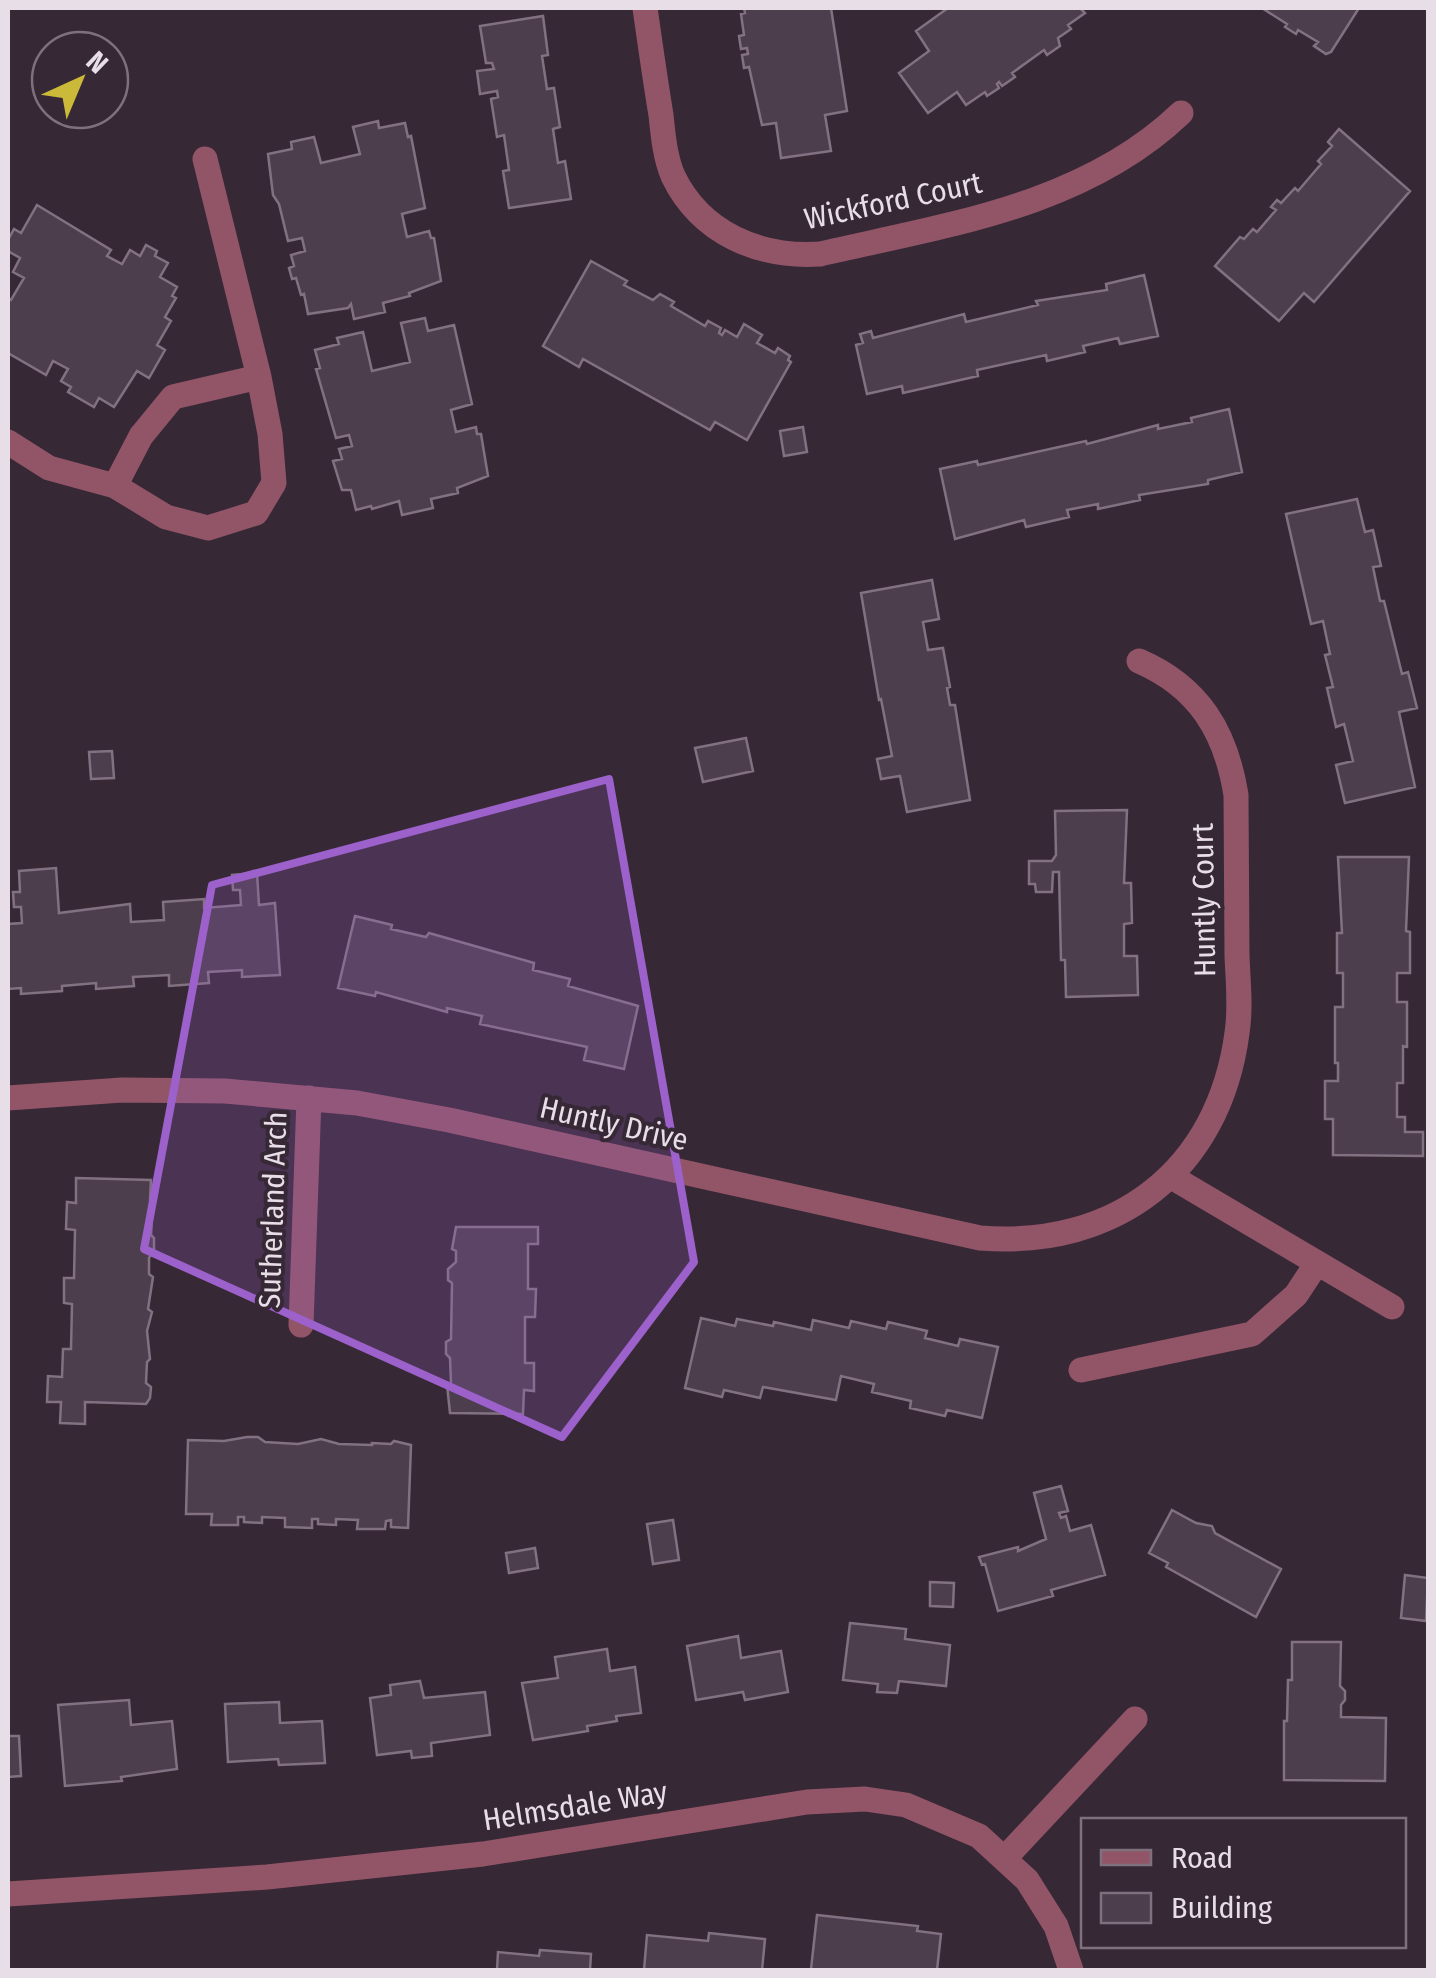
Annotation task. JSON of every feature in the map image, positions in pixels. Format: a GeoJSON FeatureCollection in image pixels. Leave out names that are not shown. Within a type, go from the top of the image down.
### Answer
{"type":"FeatureCollection","features":[{"type":"Feature","properties":{"kind":"street","name":"Wickford Court"},"geometry":{"type":"LineString","coordinates":[[645,8],[673,176],[715,227],[747,246],[790,256],[820,254],[1013,208],[1109,167],[1181,113]]}},
{"type":"Feature","properties":{"kind":"street"},"geometry":{"type":"LineString","coordinates":[[8,442],[49,468],[115,486],[166,518],[208,528],[256,513],[274,483],[270,434],[205,160]]}},
{"type":"Feature","properties":{"kind":"street"},"geometry":{"type":"LineString","coordinates":[[115,486],[141,436],[173,398],[259,377]]}},
{"type":"Feature","properties":{"kind":"street","name":"Huntly Court"},"geometry":{"type":"LineString","coordinates":[[1140,661],[1188,692],[1215,723],[1230,761],[1236,795],[1238,1029],[1222,1099],[1198,1144],[1175,1170]]}},
{"type":"Feature","properties":{"kind":"street","name":"Huntly Drive"},"geometry":{"type":"LineString","coordinates":[[8,1098],[156,1090],[309,1098],[449,1120],[908,1224],[1021,1241],[1098,1224],[1139,1202],[1175,1170]]}},
{"type":"Feature","properties":{"kind":"street","name":"Sutherland Arch"},"geometry":{"type":"LineString","coordinates":[[301,1325],[309,1098]]}},
{"type":"Feature","properties":{"kind":"street"},"geometry":{"type":"LineString","coordinates":[[1175,1170],[1392,1307]]}},
{"type":"Feature","properties":{"kind":"street"},"geometry":{"type":"LineString","coordinates":[[1082,1370],[1252,1334],[1296,1295],[1317,1263]]}},
{"type":"Feature","properties":{"kind":"street"},"geometry":{"type":"LineString","coordinates":[[1004,1858],[1135,1719]]}},
{"type":"Feature","properties":{"kind":"street","name":"Helmsdale Way"},"geometry":{"type":"LineString","coordinates":[[8,1894],[267,1877],[483,1854],[807,1802],[864,1799],[906,1804],[978,1836],[1027,1880],[1056,1926],[1071,1970]]}},
{"type":"Feature","properties":{"kind":"highlighted area"},"geometry":{"type":"Polygon","coordinates":[[[609,779],[694,1262],[562,1437],[144,1249],[212,885],[609,779]]]}},
{"type":"Feature","properties":{"kind":"building"},"geometry":{"type":"Polygon","coordinates":[[[744,8],[831,8],[847,111],[825,115],[831,151],[781,158],[776,123],[762,125],[749,67],[744,68],[742,55],[748,54],[747,48],[741,49],[739,36],[744,35],[744,8]]]}},
{"type":"Feature","properties":{"kind":"building"},"geometry":{"type":"Polygon","coordinates":[[[948,8],[1080,8],[1085,13],[1058,38],[1060,46],[1047,55],[1044,50],[1012,73],[1015,77],[1002,86],[999,82],[999,88],[987,96],[985,92],[966,105],[957,92],[928,113],[899,73],[929,51],[916,31],[948,8]]]}},
{"type":"Feature","properties":{"kind":"building"},"geometry":{"type":"Polygon","coordinates":[[[1262,8],[1359,8],[1326,54],[1314,46],[1318,42],[1298,30],[1296,34],[1262,8]]]}},
{"type":"Feature","properties":{"kind":"building"},"geometry":{"type":"Polygon","coordinates":[[[543,16],[548,55],[542,56],[547,89],[554,88],[560,127],[553,129],[558,163],[565,161],[571,199],[509,208],[503,171],[509,170],[504,135],[497,137],[491,99],[498,97],[497,91],[480,94],[477,71],[494,69],[492,63],[486,63],[480,26],[543,16]]]}},
{"type":"Feature","properties":{"kind":"building"},"geometry":{"type":"Polygon","coordinates":[[[378,121],[379,128],[405,123],[408,137],[411,136],[425,208],[402,214],[407,237],[429,231],[434,238],[441,281],[409,293],[410,296],[383,303],[385,312],[354,319],[351,304],[348,308],[308,314],[304,294],[301,295],[289,268],[294,266],[291,255],[305,251],[302,238],[288,241],[273,195],[268,154],[292,149],[291,142],[314,137],[321,163],[360,154],[353,127],[378,121]]]}},
{"type":"Feature","properties":{"kind":"building"},"geometry":{"type":"Polygon","coordinates":[[[1339,129],[1410,191],[1314,302],[1304,293],[1279,321],[1215,266],[1240,237],[1244,239],[1253,229],[1257,232],[1276,210],[1271,207],[1277,200],[1281,203],[1295,188],[1298,191],[1321,164],[1318,161],[1332,146],[1328,142],[1339,129]]]}},
{"type":"Feature","properties":{"kind":"building"},"geometry":{"type":"Polygon","coordinates":[[[37,205],[111,250],[107,256],[122,264],[130,250],[140,256],[146,245],[168,263],[160,277],[177,287],[172,296],[176,298],[165,317],[171,321],[157,345],[165,350],[149,378],[137,371],[114,407],[99,398],[94,407],[68,392],[71,387],[61,381],[68,369],[53,361],[46,375],[8,353],[8,298],[11,300],[24,278],[13,272],[20,258],[8,251],[8,240],[14,229],[21,233],[37,205]]]}},
{"type":"Feature","properties":{"kind":"building"},"geometry":{"type":"Polygon","coordinates":[[[591,261],[653,300],[660,294],[674,302],[671,306],[705,326],[708,321],[721,328],[722,335],[725,330],[737,337],[744,324],[762,335],[757,343],[775,353],[778,348],[790,356],[791,362],[747,440],[715,422],[710,430],[583,359],[579,367],[543,346],[591,261]]]}},
{"type":"Feature","properties":{"kind":"building"},"geometry":{"type":"Polygon","coordinates":[[[1144,275],[1158,336],[1120,344],[1118,338],[1083,346],[1085,352],[1047,361],[1046,355],[977,370],[978,376],[903,393],[902,386],[867,394],[856,345],[863,343],[860,334],[871,331],[873,338],[964,314],[966,322],[1038,305],[1036,301],[1107,290],[1106,284],[1144,275]]]}},
{"type":"Feature","properties":{"kind":"building"},"geometry":{"type":"Polygon","coordinates":[[[425,318],[428,331],[454,325],[472,404],[451,410],[456,432],[476,427],[477,434],[481,434],[488,476],[457,488],[458,493],[431,499],[433,508],[402,515],[399,501],[356,510],[351,490],[342,490],[333,461],[342,459],[339,449],[352,446],[349,435],[336,438],[316,369],[320,368],[315,350],[339,344],[337,338],[363,332],[372,371],[410,362],[401,323],[425,318]]]}},
{"type":"Feature","properties":{"kind":"building"},"geometry":{"type":"Polygon","coordinates":[[[1229,409],[1242,472],[1208,480],[1208,484],[1139,495],[1140,500],[1098,509],[1098,504],[1067,510],[1069,517],[1026,527],[1024,520],[955,539],[940,469],[977,461],[978,465],[1086,441],[1087,444],[1158,425],[1158,429],[1192,422],[1191,418],[1229,409]]]}},
{"type":"Feature","properties":{"kind":"building"},"geometry":{"type":"Polygon","coordinates":[[[803,427],[807,452],[784,456],[780,431],[803,427]]]}},
{"type":"Feature","properties":{"kind":"building"},"geometry":{"type":"Polygon","coordinates":[[[1357,499],[1365,532],[1373,530],[1381,566],[1373,567],[1380,601],[1384,601],[1402,674],[1408,672],[1417,708],[1399,712],[1415,787],[1345,803],[1336,765],[1353,761],[1344,724],[1336,727],[1327,688],[1333,687],[1325,655],[1330,654],[1323,621],[1311,624],[1286,514],[1357,499]]]}},
{"type":"Feature","properties":{"kind":"building"},"geometry":{"type":"Polygon","coordinates":[[[932,580],[939,619],[923,622],[928,650],[943,648],[950,705],[955,705],[970,800],[907,812],[900,776],[881,779],[877,759],[892,756],[861,593],[932,580]]]}},
{"type":"Feature","properties":{"kind":"building"},"geometry":{"type":"Polygon","coordinates":[[[746,738],[753,771],[703,782],[695,748],[746,738]]]}},
{"type":"Feature","properties":{"kind":"building"},"geometry":{"type":"Polygon","coordinates":[[[112,751],[114,778],[91,779],[89,752],[112,751]]]}},
{"type":"Feature","properties":{"kind":"building"},"geometry":{"type":"Polygon","coordinates":[[[1127,810],[1124,883],[1131,883],[1132,923],[1124,924],[1124,956],[1137,956],[1138,995],[1066,997],[1059,872],[1053,872],[1052,892],[1036,892],[1035,884],[1029,884],[1029,861],[1052,861],[1056,855],[1055,811],[1127,810]]]}},
{"type":"Feature","properties":{"kind":"building"},"geometry":{"type":"Polygon","coordinates":[[[1338,857],[1409,857],[1406,931],[1410,932],[1410,973],[1397,973],[1397,1002],[1407,1002],[1407,1047],[1403,1046],[1403,1083],[1397,1083],[1397,1117],[1405,1117],[1405,1132],[1423,1132],[1423,1156],[1333,1155],[1333,1119],[1325,1119],[1325,1081],[1338,1081],[1335,1007],[1343,1007],[1343,973],[1337,973],[1337,933],[1342,933],[1338,857]]]}},
{"type":"Feature","properties":{"kind":"building"},"geometry":{"type":"Polygon","coordinates":[[[56,868],[59,913],[130,904],[131,922],[164,920],[163,902],[204,899],[204,908],[241,905],[240,890],[233,890],[232,875],[257,873],[259,905],[275,903],[280,975],[242,977],[242,970],[208,972],[209,983],[169,986],[169,975],[133,977],[134,986],[96,989],[96,983],[21,994],[21,988],[8,989],[8,924],[22,923],[21,907],[14,907],[13,892],[20,892],[19,871],[56,868]]]}},
{"type":"Feature","properties":{"kind":"building"},"geometry":{"type":"Polygon","coordinates":[[[355,916],[392,925],[391,929],[426,937],[429,933],[534,963],[533,970],[570,979],[568,986],[638,1006],[624,1069],[584,1060],[587,1047],[480,1024],[482,1016],[447,1008],[447,1012],[376,992],[375,996],[338,988],[355,916]]]}},
{"type":"Feature","properties":{"kind":"building"},"geometry":{"type":"Polygon","coordinates":[[[76,1178],[151,1180],[153,1203],[154,1250],[149,1258],[149,1274],[153,1277],[148,1309],[152,1312],[147,1331],[150,1359],[146,1383],[151,1387],[150,1398],[146,1404],[85,1402],[85,1424],[60,1423],[61,1402],[47,1402],[48,1376],[62,1377],[63,1349],[71,1349],[72,1304],[64,1303],[64,1278],[74,1278],[75,1230],[66,1229],[67,1202],[76,1203],[76,1178]]]}},
{"type":"Feature","properties":{"kind":"building"},"geometry":{"type":"Polygon","coordinates":[[[456,1227],[538,1227],[538,1244],[528,1244],[528,1289],[536,1289],[535,1317],[525,1317],[525,1363],[534,1363],[534,1391],[524,1390],[523,1414],[450,1413],[450,1358],[446,1342],[451,1339],[452,1283],[448,1280],[448,1269],[456,1262],[456,1251],[452,1249],[456,1227]]]}},
{"type":"Feature","properties":{"kind":"building"},"geometry":{"type":"Polygon","coordinates":[[[701,1318],[735,1326],[737,1319],[811,1330],[813,1320],[849,1328],[851,1321],[886,1329],[888,1322],[927,1331],[925,1338],[958,1346],[960,1339],[998,1347],[982,1418],[947,1410],[945,1416],[910,1408],[911,1401],[872,1392],[874,1384],[841,1376],[836,1400],[763,1387],[760,1398],[724,1390],[722,1397],[685,1388],[701,1318]]]}},
{"type":"Feature","properties":{"kind":"building"},"geometry":{"type":"Polygon","coordinates":[[[247,1437],[298,1444],[321,1439],[339,1444],[394,1441],[411,1445],[408,1528],[391,1527],[391,1520],[386,1521],[385,1529],[357,1529],[358,1520],[336,1519],[336,1525],[318,1524],[318,1519],[312,1519],[312,1528],[285,1527],[285,1518],[262,1517],[262,1523],[244,1522],[244,1517],[238,1517],[238,1525],[211,1525],[212,1514],[186,1514],[188,1440],[247,1437]]]}},
{"type":"Feature","properties":{"kind":"building"},"geometry":{"type":"Polygon","coordinates":[[[1061,1486],[1068,1511],[1059,1513],[1061,1518],[1066,1516],[1070,1531],[1091,1525],[1105,1575],[1051,1590],[1053,1596],[998,1611],[985,1564],[979,1557],[1018,1547],[1018,1551],[1046,1539],[1034,1493],[1061,1486]]]}},
{"type":"Feature","properties":{"kind":"building"},"geometry":{"type":"Polygon","coordinates":[[[1172,1510],[1196,1523],[1212,1526],[1215,1533],[1281,1569],[1256,1617],[1166,1567],[1168,1563],[1149,1553],[1172,1510]]]}},
{"type":"Feature","properties":{"kind":"building"},"geometry":{"type":"Polygon","coordinates":[[[673,1520],[679,1560],[653,1564],[647,1524],[673,1520]]]}},
{"type":"Feature","properties":{"kind":"building"},"geometry":{"type":"Polygon","coordinates":[[[535,1548],[538,1568],[509,1573],[506,1553],[535,1548]]]}},
{"type":"Feature","properties":{"kind":"building"},"geometry":{"type":"Polygon","coordinates":[[[1405,1575],[1428,1578],[1426,1621],[1401,1618],[1405,1575]]]}},
{"type":"Feature","properties":{"kind":"building"},"geometry":{"type":"Polygon","coordinates":[[[930,1582],[954,1583],[953,1607],[930,1606],[930,1582]]]}},
{"type":"Feature","properties":{"kind":"building"},"geometry":{"type":"Polygon","coordinates":[[[850,1623],[906,1629],[905,1639],[950,1645],[946,1686],[899,1681],[897,1693],[877,1692],[878,1684],[843,1680],[850,1623]]]}},
{"type":"Feature","properties":{"kind":"building"},"geometry":{"type":"Polygon","coordinates":[[[738,1636],[741,1658],[781,1651],[788,1692],[745,1700],[743,1692],[696,1700],[687,1646],[738,1636]]]}},
{"type":"Feature","properties":{"kind":"building"},"geometry":{"type":"Polygon","coordinates":[[[1292,1642],[1341,1642],[1340,1686],[1345,1691],[1345,1700],[1341,1717],[1386,1718],[1385,1781],[1284,1780],[1284,1721],[1288,1680],[1292,1680],[1292,1642]]]}},
{"type":"Feature","properties":{"kind":"building"},"geometry":{"type":"Polygon","coordinates":[[[607,1649],[610,1671],[635,1667],[641,1713],[616,1716],[617,1721],[587,1726],[588,1731],[533,1740],[522,1683],[558,1678],[555,1657],[607,1649]]]}},
{"type":"Feature","properties":{"kind":"building"},"geometry":{"type":"Polygon","coordinates":[[[420,1681],[424,1698],[485,1692],[490,1735],[431,1743],[432,1756],[412,1758],[411,1751],[377,1755],[370,1698],[391,1695],[390,1685],[420,1681]]]}},
{"type":"Feature","properties":{"kind":"building"},"geometry":{"type":"Polygon","coordinates":[[[129,1700],[131,1725],[172,1721],[177,1769],[121,1777],[122,1781],[65,1786],[58,1705],[129,1700]]]}},
{"type":"Feature","properties":{"kind":"building"},"geometry":{"type":"Polygon","coordinates":[[[279,1702],[280,1723],[322,1721],[325,1763],[279,1765],[278,1759],[228,1762],[225,1704],[279,1702]]]}},
{"type":"Feature","properties":{"kind":"building"},"geometry":{"type":"Polygon","coordinates":[[[8,1736],[19,1736],[21,1776],[8,1777],[8,1736]]]}},
{"type":"Feature","properties":{"kind":"building"},"geometry":{"type":"Polygon","coordinates":[[[817,1915],[918,1926],[917,1931],[941,1934],[937,1970],[811,1969],[817,1915]]]}},
{"type":"Feature","properties":{"kind":"building"},"geometry":{"type":"Polygon","coordinates":[[[709,1933],[765,1939],[762,1970],[644,1970],[647,1935],[708,1941],[709,1933]]]}},
{"type":"Feature","properties":{"kind":"building"},"geometry":{"type":"Polygon","coordinates":[[[540,1950],[591,1954],[590,1970],[497,1970],[498,1952],[539,1956],[540,1950]]]}}]}
